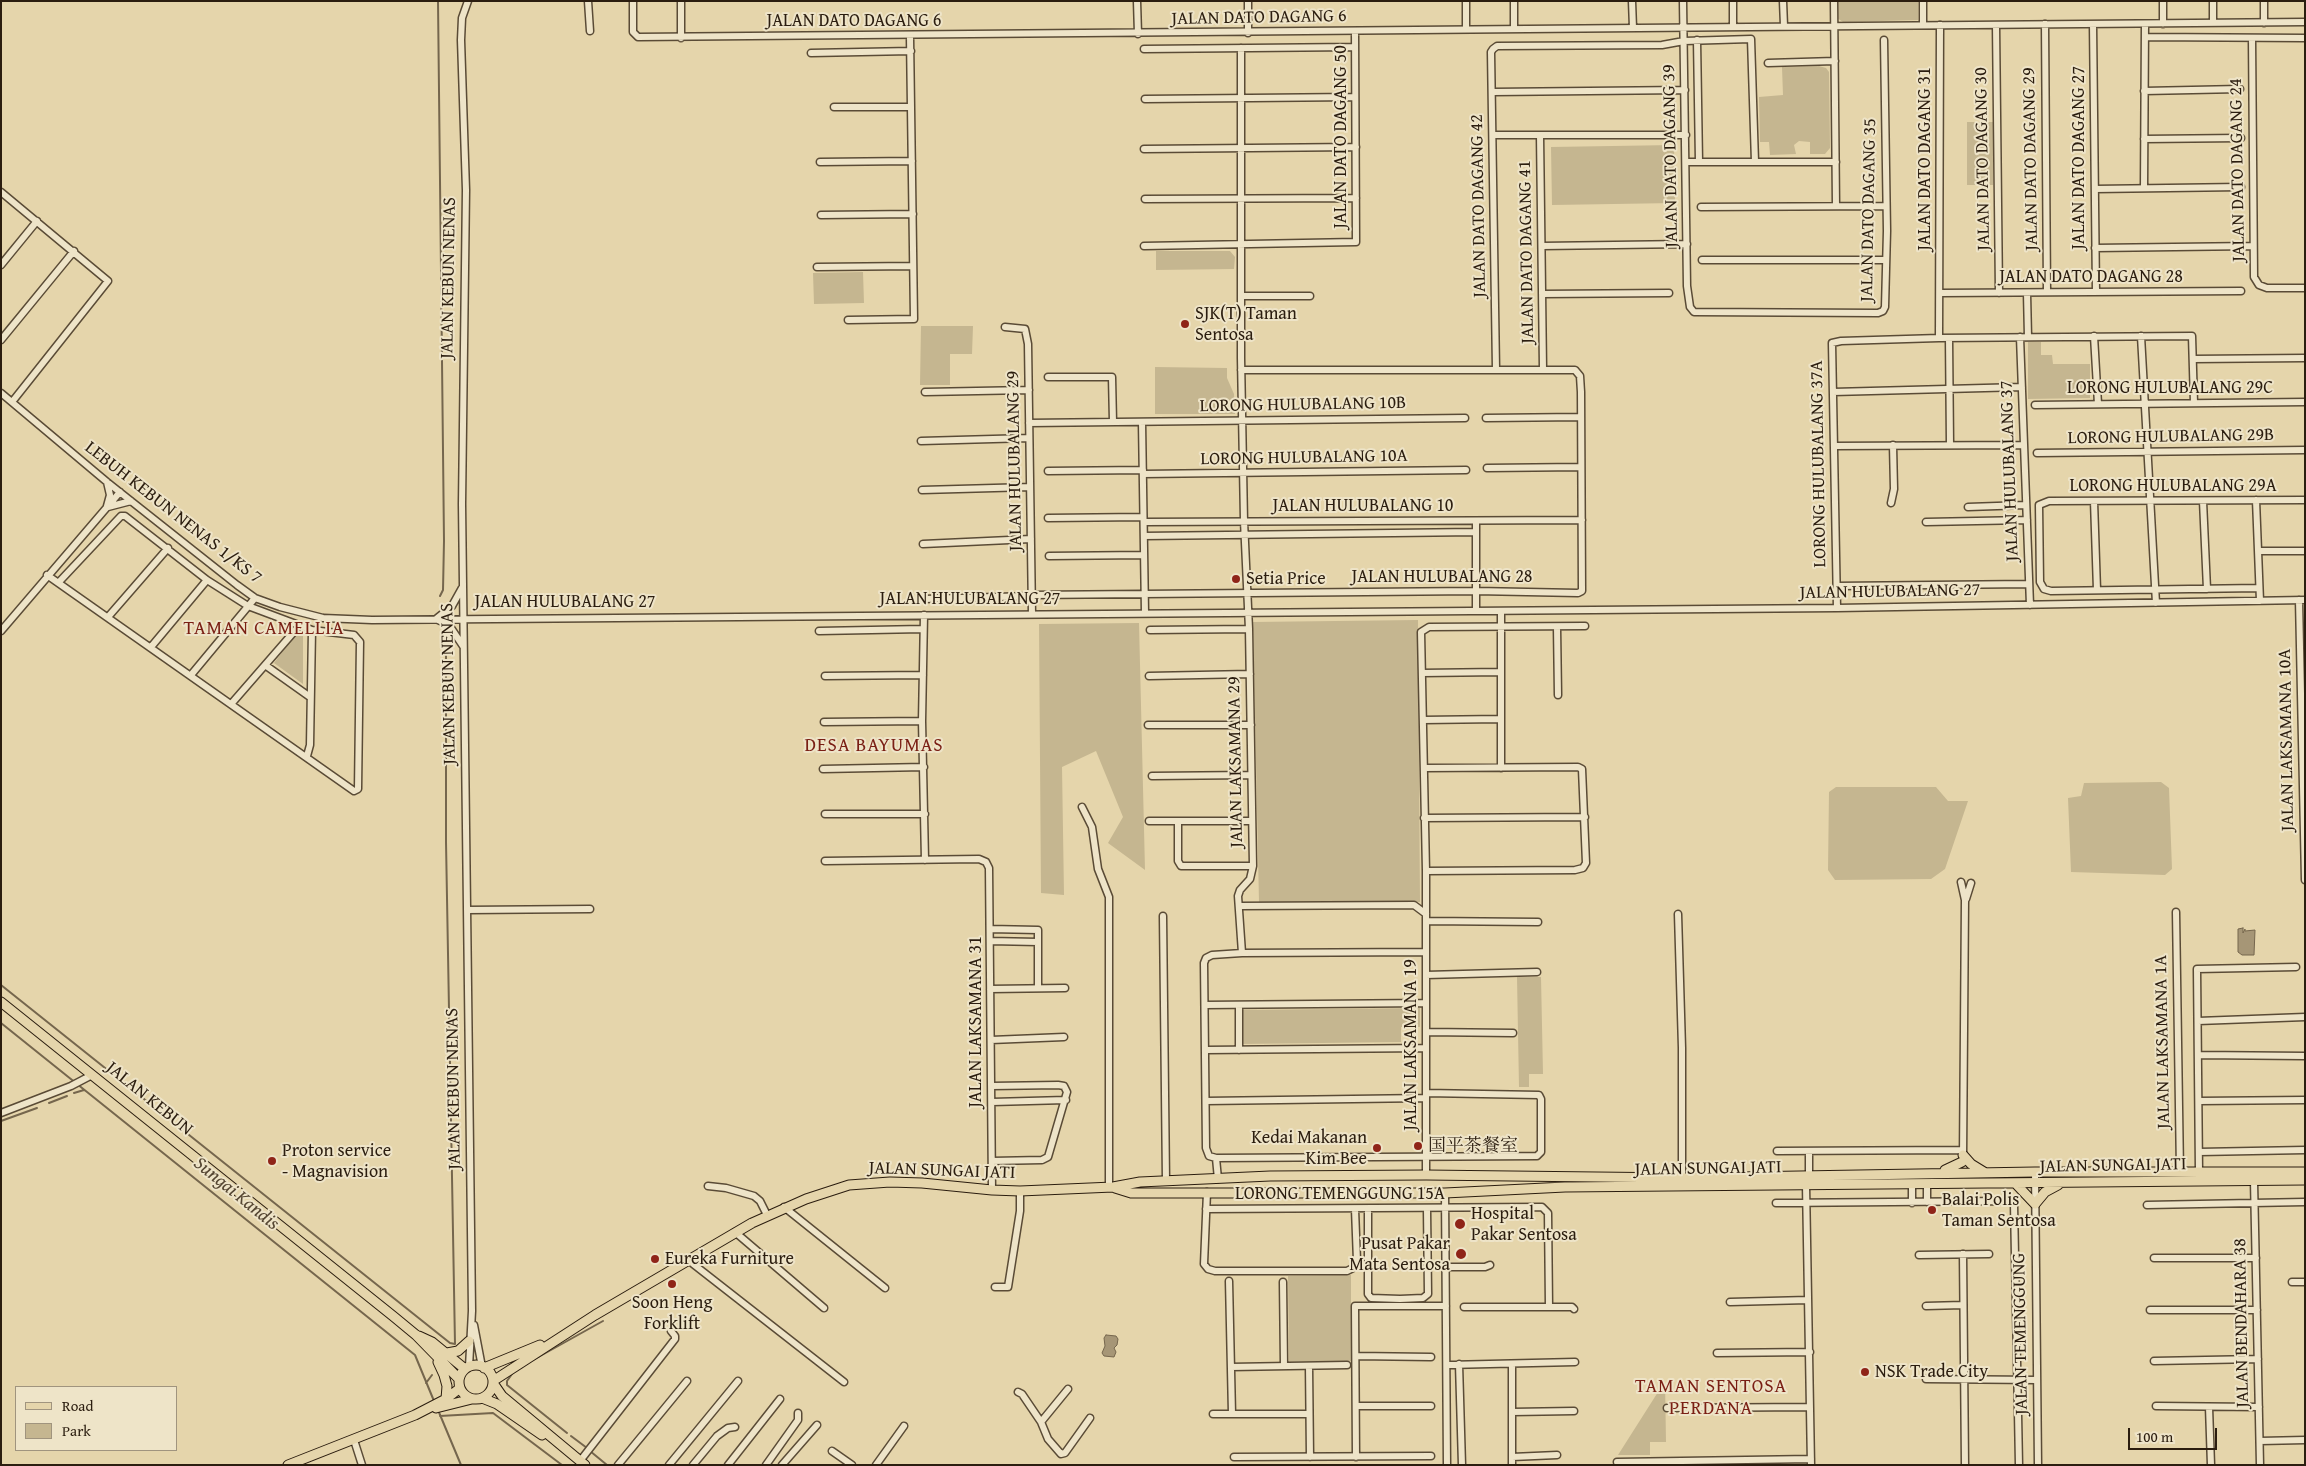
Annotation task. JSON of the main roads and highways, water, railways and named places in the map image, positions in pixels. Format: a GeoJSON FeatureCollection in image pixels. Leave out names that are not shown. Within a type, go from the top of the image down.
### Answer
{"type":"FeatureCollection","features":[{"type":"Feature","properties":{"kind":"main road","name":"JALAN KEBUN"},"geometry":{"type":"LineString","coordinates":[[1,1002],[416,1335],[460,1383]]}},
{"type":"Feature","properties":{"kind":"main road"},"geometry":{"type":"LineString","coordinates":[[1927,1174],[1952,1168],[1963,1155],[1971,1164],[1985,1172]]}},
{"type":"Feature","properties":{"kind":"main road","name":"JALAN SUNGAI JATI"},"geometry":{"type":"LineString","coordinates":[[1111,1187],[1131,1193],[1445,1193],[1985,1172],[2305,1172]]}},
{"type":"Feature","properties":{"kind":"main road"},"geometry":{"type":"LineString","coordinates":[[1422,1192],[1392,1188],[1390,1184],[1392,1180],[1424,1175]]}},
{"type":"Feature","properties":{"kind":"main road","name":"JALAN SUNGAI JATI"},"geometry":{"type":"LineString","coordinates":[[492,1382],[558,1338],[735,1232],[767,1215],[833,1189],[867,1183],[922,1182],[992,1190],[1020,1191],[1111,1187],[1140,1182],[1308,1176],[1424,1175],[1807,1180],[1912,1185],[2305,1180]]}},
{"type":"Feature","properties":{"kind":"main road"},"geometry":{"type":"LineString","coordinates":[[1306,1193],[1344,1188],[1346,1184],[1343,1180],[1308,1176]]}},
{"type":"Feature","properties":{"kind":"main road"},"geometry":{"type":"LineString","coordinates":[[2016,1184],[2035,1204],[2045,1192],[2060,1183]]}},
{"type":"Feature","properties":{"kind":"main road","name":"JALAN KEBUN"},"geometry":{"type":"LineString","coordinates":[[416,1335],[432,1342],[467,1368]]}},
{"type":"Feature","properties":{"kind":"main road"},"geometry":{"type":"LineString","coordinates":[[288,1465],[299,1463],[415,1415],[446,1399],[460,1383],[467,1368],[483,1367],[558,1338]]}},
{"type":"Feature","properties":{"kind":"main road"},"geometry":{"type":"LineString","coordinates":[[447,1353],[458,1351],[469,1341]]}},
{"type":"Feature","properties":{"kind":"main road"},"geometry":{"type":"LineString","coordinates":[[426,1346],[444,1374],[447,1386],[446,1399]]}},
{"type":"Feature","properties":{"kind":"main road"},"geometry":{"type":"LineString","coordinates":[[483,1367],[490,1373],[492,1382],[502,1396],[582,1463]]}},
{"type":"Feature","properties":{"kind":"main road"},"geometry":{"type":"LineString","coordinates":[[415,1415],[487,1394],[492,1382]]}},
{"type":"Feature","properties":{"kind":"main road"},"geometry":{"type":"LineString","coordinates":[[460,1383],[465,1395],[497,1404],[531,1429],[562,1446]]}},
{"type":"Feature","properties":{"kind":"waterway"},"geometry":{"type":"LineString","coordinates":[[438,1],[444,541],[443,590],[440,596]]}},
{"type":"Feature","properties":{"kind":"waterway"},"geometry":{"type":"LineString","coordinates":[[1,985],[450,1343],[455,1344],[446,842],[446,644],[441,634]]}},
{"type":"Feature","properties":{"kind":"waterway","name":"Sungai Kandis"},"geometry":{"type":"LineString","coordinates":[[1,1023],[415,1355],[434,1401]]}},
{"type":"Feature","properties":{"kind":"waterway"},"geometry":{"type":"LineString","coordinates":[[74,1093],[84,1090]]}},
{"type":"Feature","properties":{"kind":"waterway"},"geometry":{"type":"LineString","coordinates":[[49,1103],[67,1096]]}},
{"type":"Feature","properties":{"kind":"waterway"},"geometry":{"type":"LineString","coordinates":[[1,1121],[37,1108]]}},
{"type":"Feature","properties":{"kind":"waterway"},"geometry":{"type":"LineString","coordinates":[[533,1360],[603,1321]]}},
{"type":"Feature","properties":{"kind":"waterway"},"geometry":{"type":"LineString","coordinates":[[512,1374],[507,1381],[507,1385],[567,1433]]}},
{"type":"Feature","properties":{"kind":"waterway","name":"Sungai Kandis"},"geometry":{"type":"LineString","coordinates":[[426,1383],[432,1375]]}},
{"type":"Feature","properties":{"kind":"waterway","name":"Sungai Kandis"},"geometry":{"type":"LineString","coordinates":[[438,1410],[461,1465]]}},
{"type":"Feature","properties":{"kind":"waterway"},"geometry":{"type":"LineString","coordinates":[[440,1416],[493,1413],[562,1465]]}},
{"type":"Feature","properties":{"kind":"waterway"},"geometry":{"type":"LineString","coordinates":[[571,1436],[587,1448]]}},
{"type":"Feature","properties":{"kind":"waterway"},"geometry":{"type":"LineString","coordinates":[[590,1451],[607,1465]]}},
{"type":"Feature","properties":{"kind":"place","name":"SJK(T) Taman Sentosa"},"geometry":{"type":"Point","coordinates":[1185,324]}},
{"type":"Feature","properties":{"kind":"place","name":"Setia Price"},"geometry":{"type":"Point","coordinates":[1236,579]}},
{"type":"Feature","properties":{"kind":"place","name":"国平茶餐室"},"geometry":{"type":"Point","coordinates":[1418,1146]}},
{"type":"Feature","properties":{"kind":"place","name":"Kedai Makanan Kim Bee"},"geometry":{"type":"Point","coordinates":[1377,1148]}},
{"type":"Feature","properties":{"kind":"place","name":"Proton service - Magnavision"},"geometry":{"type":"Point","coordinates":[272,1161]}},
{"type":"Feature","properties":{"kind":"place","name":"Balai Polis Taman Sentosa"},"geometry":{"type":"Point","coordinates":[1932,1210]}},
{"type":"Feature","properties":{"kind":"place","name":"Hospital Pakar Sentosa"},"geometry":{"type":"Point","coordinates":[1460,1224]}},
{"type":"Feature","properties":{"kind":"place","name":"Pusat Pakar Mata Sentosa"},"geometry":{"type":"Point","coordinates":[1461,1254]}},
{"type":"Feature","properties":{"kind":"place","name":"Eureka Furniture"},"geometry":{"type":"Point","coordinates":[655,1259]}},
{"type":"Feature","properties":{"kind":"place","name":"Soon Heng Forklift"},"geometry":{"type":"Point","coordinates":[672,1284]}},
{"type":"Feature","properties":{"kind":"place","name":"NSK Trade City"},"geometry":{"type":"Point","coordinates":[1865,1372]}},
{"type":"Feature","properties":{"kind":"district","name":"TAMAN CAMELLIA"},"geometry":{"type":"Point","coordinates":[264,629]}},
{"type":"Feature","properties":{"kind":"district","name":"DESA BAYUMAS"},"geometry":{"type":"Point","coordinates":[874,746]}},
{"type":"Feature","properties":{"kind":"district","name":"TAMAN SENTOSA PERDANA"},"geometry":{"type":"Point","coordinates":[1711,1398]}}]}
